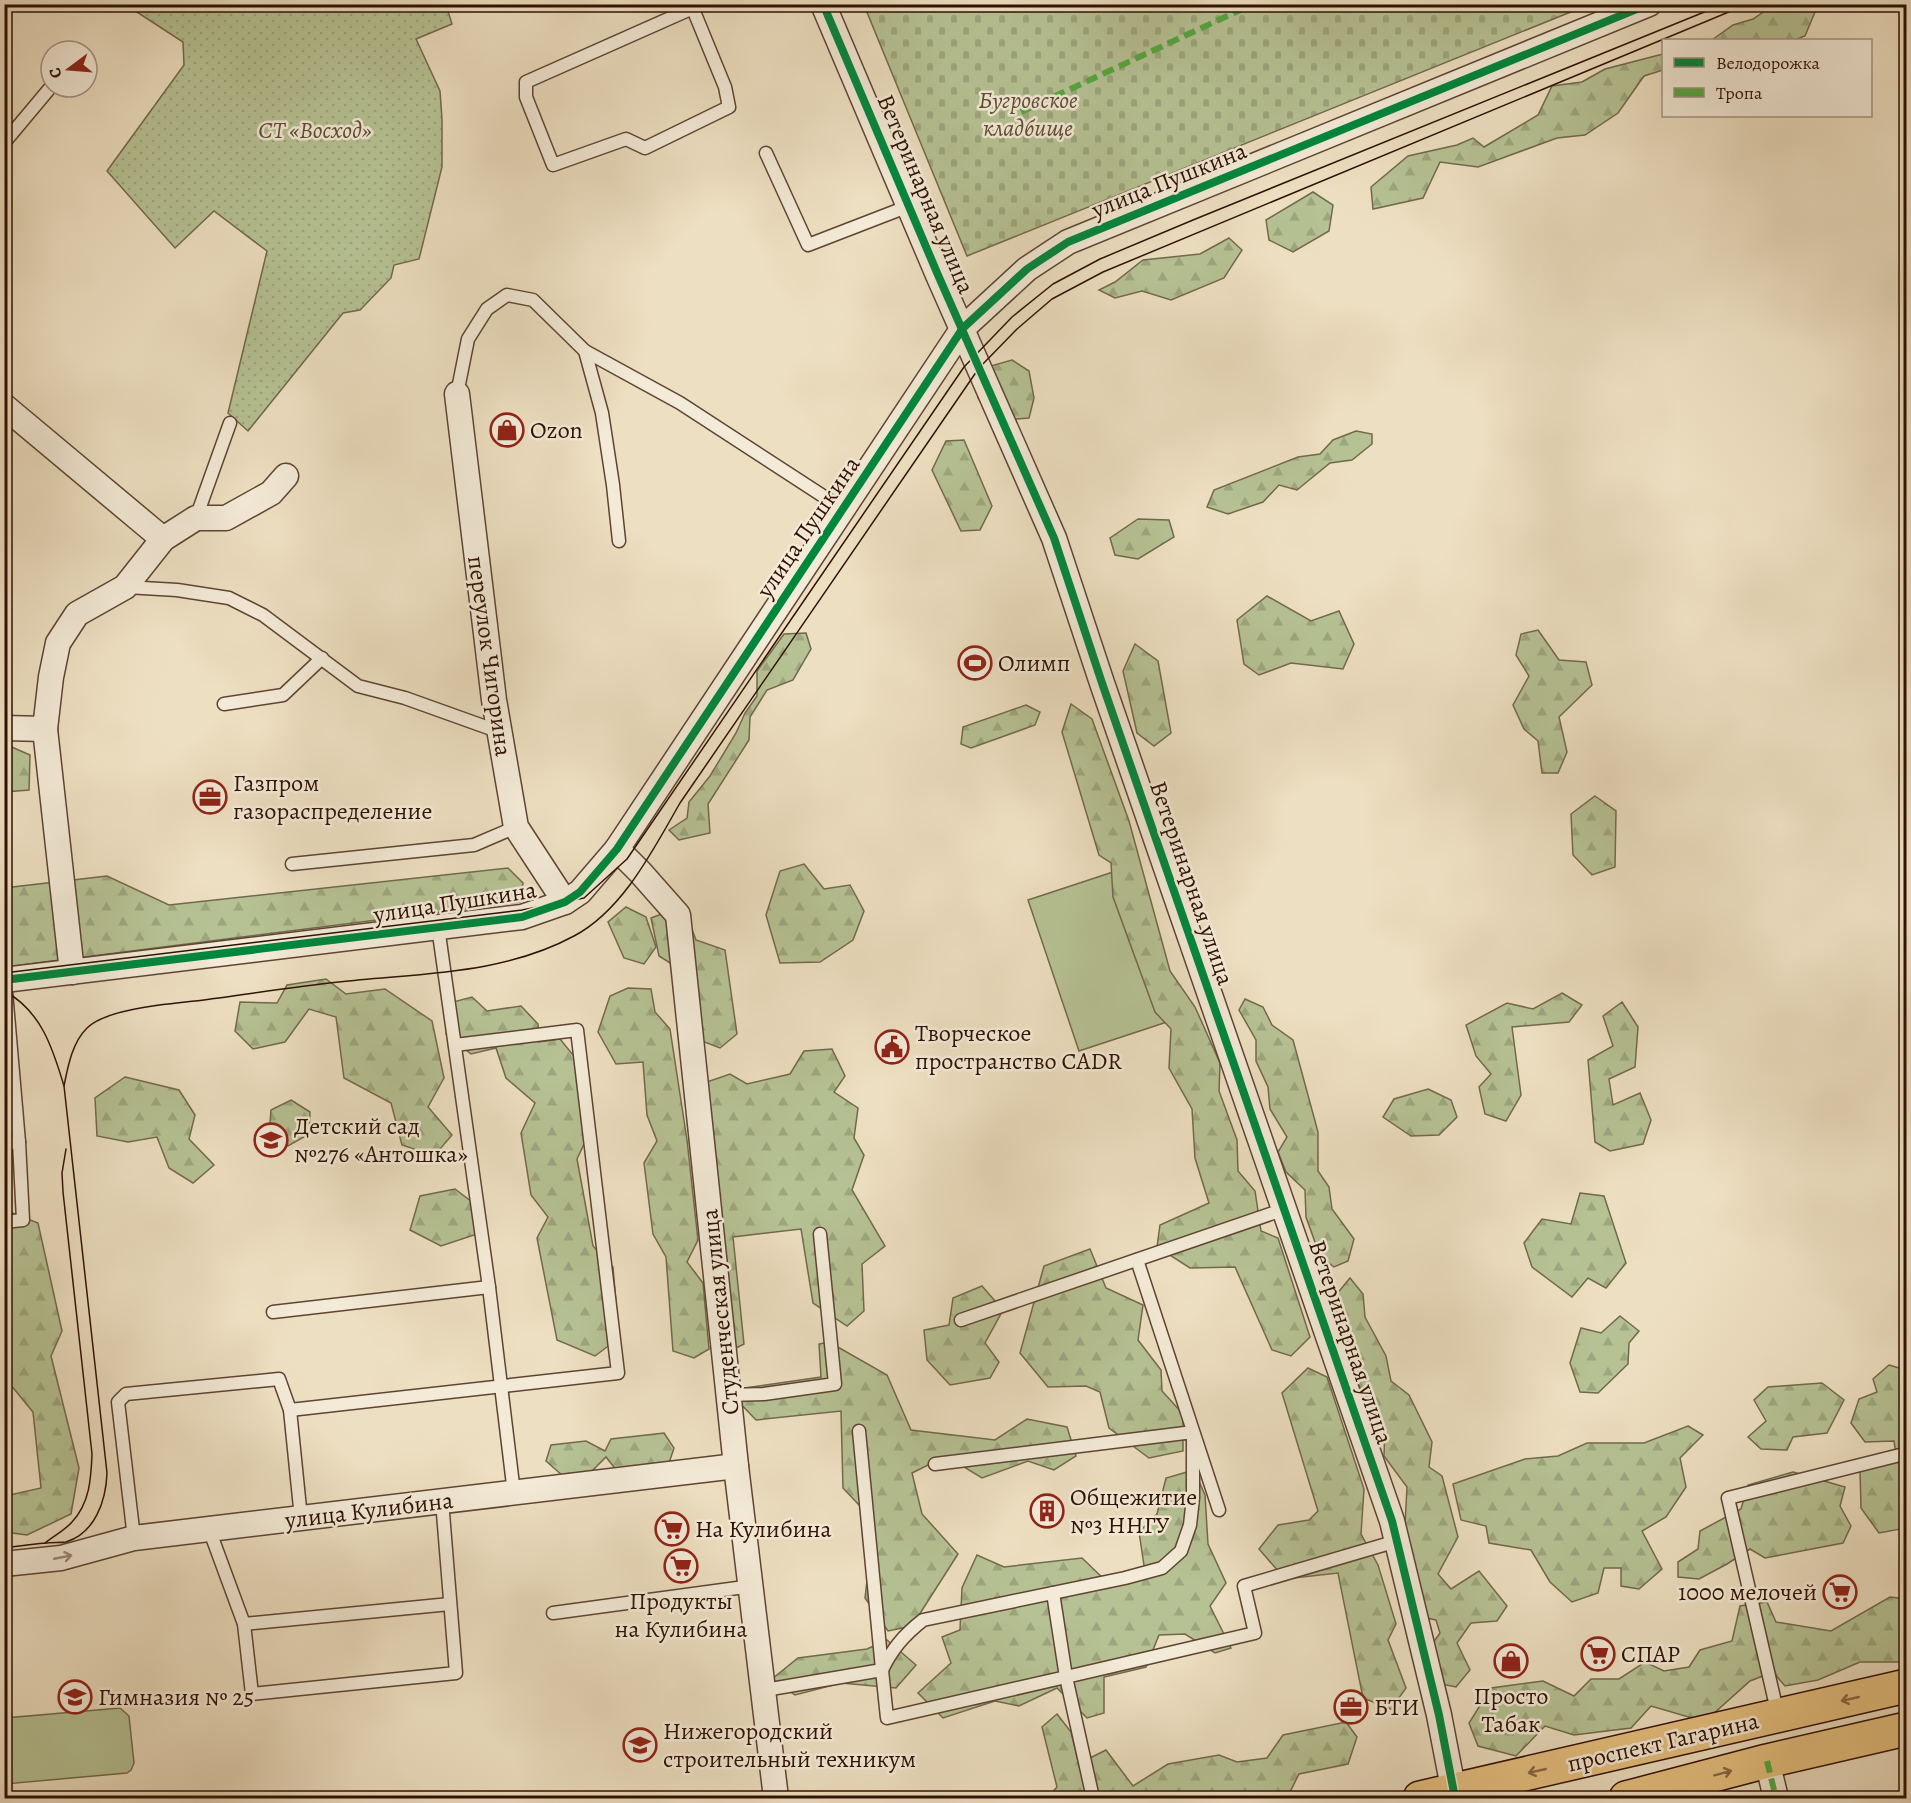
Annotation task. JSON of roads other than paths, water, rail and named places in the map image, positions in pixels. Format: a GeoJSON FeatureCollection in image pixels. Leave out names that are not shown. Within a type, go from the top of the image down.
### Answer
{"type":"FeatureCollection","features":[{"type":"Feature","properties":{"kind":"main road","name":"проспект Гагарина"},"geometry":{"type":"LineString","coordinates":[[1420,1798],[1454,1795],[1906,1686]]}},
{"type":"Feature","properties":{"kind":"main road","name":"проспект Гагарина"},"geometry":{"type":"LineString","coordinates":[[1626,1798],[1767,1761],[1906,1729]]}},
{"type":"Feature","properties":{"kind":"street","name":"Ветеринарная улица"},"geometry":{"type":"LineString","coordinates":[[823,4],[1054,538],[1388,1510],[1439,1715],[1454,1795]]}},
{"type":"Feature","properties":{"kind":"street","name":"улица Пушкина"},"geometry":{"type":"LineString","coordinates":[[5,980],[522,917],[565,902],[580,892],[617,849],[963,328],[1027,269],[1068,243],[1650,4]]}},
{"type":"Feature","properties":{"kind":"street","name":"переулок Чигорина"},"geometry":{"type":"LineString","coordinates":[[457,394],[500,732],[516,827],[565,902]]}},
{"type":"Feature","properties":{"kind":"street"},"geometry":{"type":"LineString","coordinates":[[4,406],[162,539]]}},
{"type":"Feature","properties":{"kind":"street"},"geometry":{"type":"LineString","coordinates":[[72,972],[45,729],[51,677],[58,644],[77,614],[125,587],[162,539],[196,518],[226,518],[271,493],[286,476]]}},
{"type":"Feature","properties":{"kind":"street"},"geometry":{"type":"LineString","coordinates":[[4,728],[45,729]]}},
{"type":"Feature","properties":{"kind":"street","name":"Студенческая улица"},"geometry":{"type":"LineString","coordinates":[[617,849],[678,915],[736,1466],[765,1690],[776,1798]]}},
{"type":"Feature","properties":{"kind":"street","name":"улица Кулибина"},"geometry":{"type":"LineString","coordinates":[[4,1564],[61,1558],[134,1538],[736,1466]]}},
{"type":"Feature","properties":{"kind":"street"},"geometry":{"type":"LineString","coordinates":[[1767,1761],[1776,1798]]}},
{"type":"Feature","properties":{"kind":"lane"},"geometry":{"type":"LineString","coordinates":[[698,7],[725,87],[729,106],[645,148],[626,139],[553,165],[526,97],[526,82],[698,7]]}},
{"type":"Feature","properties":{"kind":"lane"},"geometry":{"type":"LineString","coordinates":[[4,143],[41,99]]}},
{"type":"Feature","properties":{"kind":"lane"},"geometry":{"type":"LineString","coordinates":[[766,153],[808,245],[909,206]]}},
{"type":"Feature","properties":{"kind":"lane"},"geometry":{"type":"LineString","coordinates":[[457,394],[468,339],[487,309],[507,295],[533,300],[585,351],[680,403],[843,509]]}},
{"type":"Feature","properties":{"kind":"lane"},"geometry":{"type":"LineString","coordinates":[[585,351],[602,413],[619,541]]}},
{"type":"Feature","properties":{"kind":"lane"},"geometry":{"type":"LineString","coordinates":[[196,518],[230,423]]}},
{"type":"Feature","properties":{"kind":"lane"},"geometry":{"type":"LineString","coordinates":[[125,587],[177,590],[229,598],[262,615],[358,686],[405,698],[500,732]]}},
{"type":"Feature","properties":{"kind":"lane"},"geometry":{"type":"LineString","coordinates":[[224,704],[283,695],[322,658]]}},
{"type":"Feature","properties":{"kind":"lane"},"geometry":{"type":"LineString","coordinates":[[292,864],[474,845],[516,827]]}},
{"type":"Feature","properties":{"kind":"lane"},"geometry":{"type":"LineString","coordinates":[[438,927],[489,1287],[514,1493]]}},
{"type":"Feature","properties":{"kind":"lane"},"geometry":{"type":"LineString","coordinates":[[4,1222],[23,1220],[19,1142],[5,980]]}},
{"type":"Feature","properties":{"kind":"lane"},"geometry":{"type":"LineString","coordinates":[[290,1410],[618,1373],[577,1030],[455,1045]]}},
{"type":"Feature","properties":{"kind":"lane"},"geometry":{"type":"LineString","coordinates":[[4,1144],[19,1142]]}},
{"type":"Feature","properties":{"kind":"lane"},"geometry":{"type":"LineString","coordinates":[[961,1320],[1285,1209]]}},
{"type":"Feature","properties":{"kind":"lane"},"geometry":{"type":"LineString","coordinates":[[729,1395],[764,1394],[835,1384],[820,1234]]}},
{"type":"Feature","properties":{"kind":"lane"},"geometry":{"type":"LineString","coordinates":[[1137,1260],[1219,1510]]}},
{"type":"Feature","properties":{"kind":"lane"},"geometry":{"type":"LineString","coordinates":[[273,1312],[489,1287]]}},
{"type":"Feature","properties":{"kind":"lane"},"geometry":{"type":"LineString","coordinates":[[134,1538],[118,1402],[126,1394],[279,1379],[290,1410],[301,1518]]}},
{"type":"Feature","properties":{"kind":"lane"},"geometry":{"type":"LineString","coordinates":[[859,1431],[887,1718],[1255,1633],[1244,1586],[1397,1541]]}},
{"type":"Feature","properties":{"kind":"lane"},"geometry":{"type":"LineString","coordinates":[[935,1464],[1193,1432]]}},
{"type":"Feature","properties":{"kind":"lane"},"geometry":{"type":"LineString","coordinates":[[882,1670],[892,1650],[908,1632],[923,1620],[1125,1578],[1162,1568],[1181,1551],[1190,1525],[1193,1498],[1193,1432]]}},
{"type":"Feature","properties":{"kind":"lane"},"geometry":{"type":"LineString","coordinates":[[1778,1716],[1728,1498],[1900,1455]]}},
{"type":"Feature","properties":{"kind":"lane"},"geometry":{"type":"LineString","coordinates":[[209,1529],[244,1624],[252,1694],[456,1673],[442,1501]]}},
{"type":"Feature","properties":{"kind":"lane"},"geometry":{"type":"LineString","coordinates":[[553,1613],[752,1586]]}},
{"type":"Feature","properties":{"kind":"lane"},"geometry":{"type":"LineString","coordinates":[[1053,1593],[1066,1677],[1093,1798]]}},
{"type":"Feature","properties":{"kind":"lane"},"geometry":{"type":"LineString","coordinates":[[244,1624],[450,1604]]}},
{"type":"Feature","properties":{"kind":"lane"},"geometry":{"type":"LineString","coordinates":[[765,1690],[882,1670]]}},
{"type":"Feature","properties":{"kind":"tram line"},"geometry":{"type":"LineString","coordinates":[[4,973],[522,910],[584,898],[627,859],[964,367],[1012,317],[1053,284],[1100,259],[1193,220],[1724,4]]}},
{"type":"Feature","properties":{"kind":"tram line"},"geometry":{"type":"LineString","coordinates":[[1664,39],[1748,4]]}},
{"type":"Feature","properties":{"kind":"tram line"},"geometry":{"type":"LineString","coordinates":[[64,1086],[71,1055],[82,1034],[87,1028],[108,1016],[154,1006],[489,965],[546,949],[592,925],[622,895],[648,859],[680,803],[979,368],[1017,329],[1052,299],[1103,272],[1662,40]]}},
{"type":"Feature","properties":{"kind":"tram line"},"geometry":{"type":"LineString","coordinates":[[4,991],[27,1009],[44,1032],[64,1086],[107,1473],[104,1494],[97,1515],[76,1538],[66,1542],[4,1548]]}},
{"type":"Feature","properties":{"kind":"tram line"},"geometry":{"type":"LineString","coordinates":[[45,1543],[69,1525],[83,1507],[92,1463],[63,1192],[62,1173],[66,1149]]}},
{"type":"Feature","properties":{"kind":"place","name":"Ozon"},"geometry":{"type":"Point","coordinates":[507,430]}},
{"type":"Feature","properties":{"kind":"place","name":"Олимп"},"geometry":{"type":"Point","coordinates":[975,663]}},
{"type":"Feature","properties":{"kind":"place","name":"Газпром газораспределение"},"geometry":{"type":"Point","coordinates":[210,797]}},
{"type":"Feature","properties":{"kind":"place","name":"Творческое пространство CADR"},"geometry":{"type":"Point","coordinates":[892,1047]}},
{"type":"Feature","properties":{"kind":"place","name":"Детский сад №276 «Антошка»"},"geometry":{"type":"Point","coordinates":[271,1140]}},
{"type":"Feature","properties":{"kind":"place","name":"Общежитие №3 ННГУ"},"geometry":{"type":"Point","coordinates":[1047,1511]}},
{"type":"Feature","properties":{"kind":"place","name":"На Кулибина"},"geometry":{"type":"Point","coordinates":[672,1529]}},
{"type":"Feature","properties":{"kind":"place","name":"Продукты на Кулибина"},"geometry":{"type":"Point","coordinates":[681,1566]}},
{"type":"Feature","properties":{"kind":"place","name":"1000 мелочей"},"geometry":{"type":"Point","coordinates":[1840,1592]}},
{"type":"Feature","properties":{"kind":"place","name":"СПАР"},"geometry":{"type":"Point","coordinates":[1598,1654]}},
{"type":"Feature","properties":{"kind":"place","name":"Просто Табак"},"geometry":{"type":"Point","coordinates":[1511,1661]}},
{"type":"Feature","properties":{"kind":"place","name":"Гимназия № 25"},"geometry":{"type":"Point","coordinates":[75,1697]}},
{"type":"Feature","properties":{"kind":"place","name":"БТИ"},"geometry":{"type":"Point","coordinates":[1351,1707]}},
{"type":"Feature","properties":{"kind":"place","name":"Нижегородский строительный техникум"},"geometry":{"type":"Point","coordinates":[640,1745]}},
{"type":"Feature","properties":{"kind":"park label","name":"Бугровское кладбище"},"geometry":{"type":"Point","coordinates":[1028,114]}},
{"type":"Feature","properties":{"kind":"park label","name":"СТ «Восход»"},"geometry":{"type":"Point","coordinates":[315,130]}}]}
